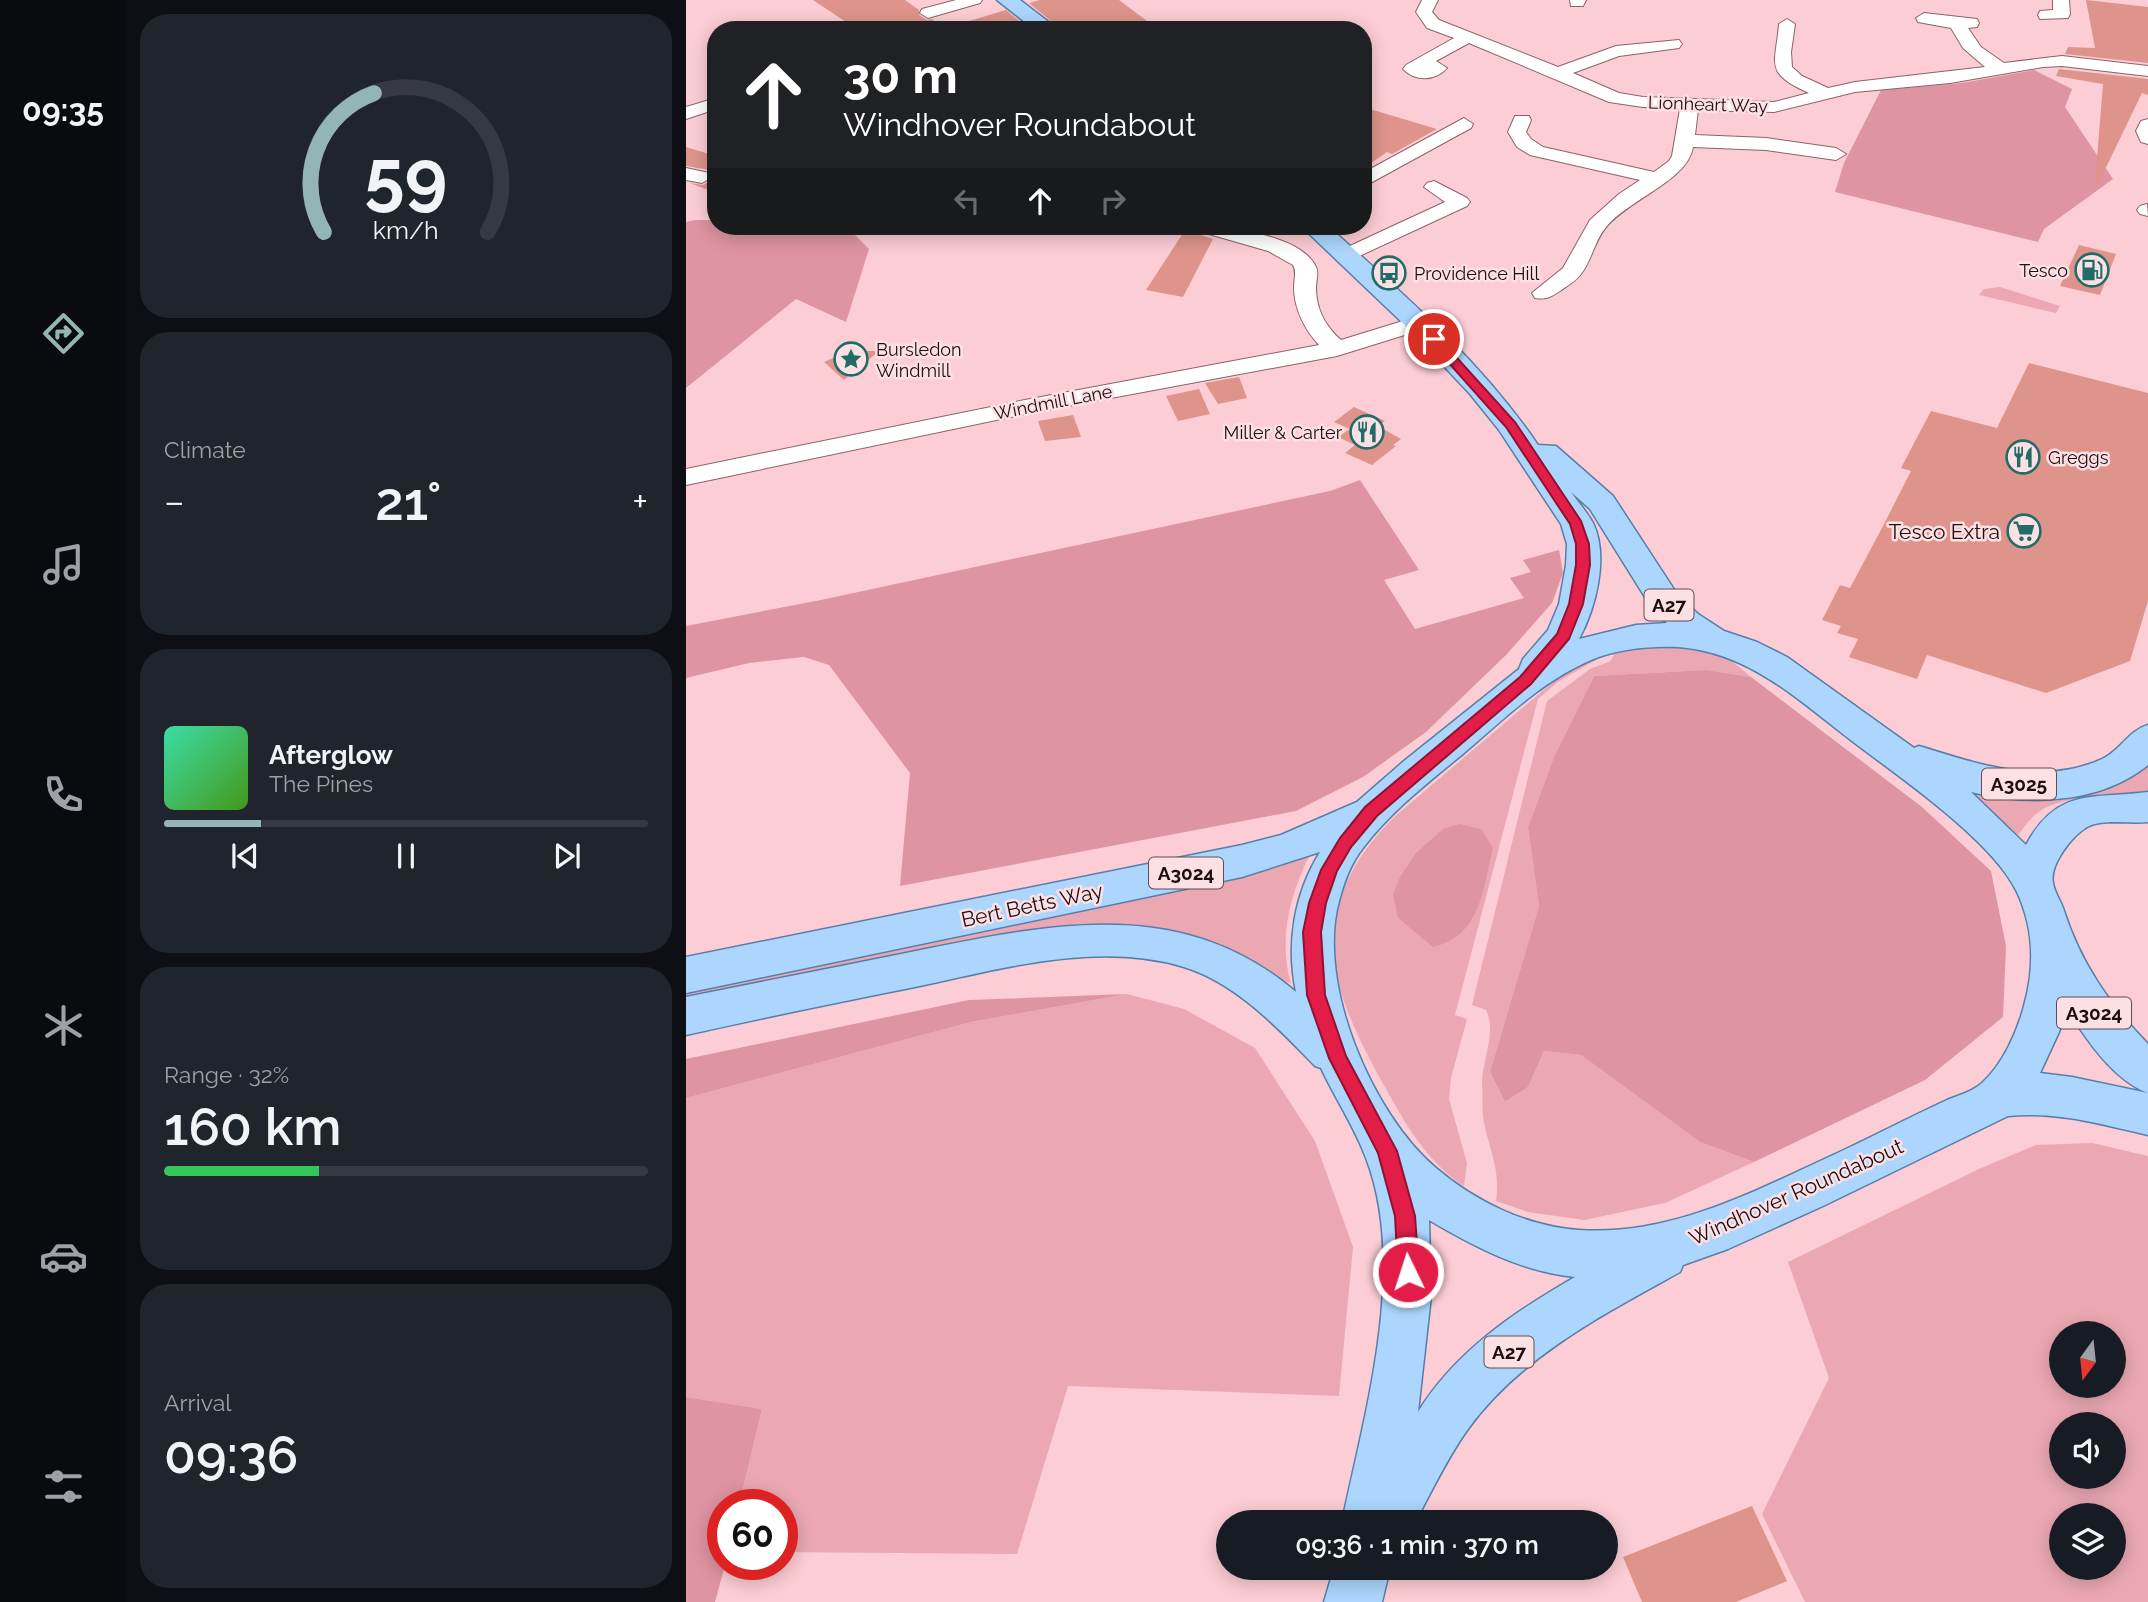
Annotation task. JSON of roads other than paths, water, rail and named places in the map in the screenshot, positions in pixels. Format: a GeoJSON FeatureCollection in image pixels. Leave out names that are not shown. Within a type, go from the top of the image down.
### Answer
{"type":"FeatureCollection","features":[{"type":"Feature","properties":{"kind":"main road"},"geometry":{"type":"LineString","coordinates":[[1007,0],[1036,21]]}},
{"type":"Feature","properties":{"kind":"main road","name":"A27"},"geometry":{"type":"LineString","coordinates":[[1323,235],[1419,323],[1480,388],[1510,425],[1577,524],[1583,544],[1583,565],[1576,604],[1564,635],[1526,680]]}},
{"type":"Feature","properties":{"kind":"main road","name":"A27"},"geometry":{"type":"LineString","coordinates":[[1510,425],[1602,503],[1665,602],[1686,622],[1712,639]]}},
{"type":"Feature","properties":{"kind":"main road","name":"Windhover Roundabout"},"geometry":{"type":"LineString","coordinates":[[1651,635],[1712,639],[1748,650],[1787,674],[1882,744],[1992,833],[2032,880],[2053,943],[2053,973],[2049,999],[2038,1033],[2024,1063],[1999,1097],[1838,1177],[1690,1240],[1642,1250],[1603,1254],[1554,1251],[1505,1236],[1450,1207],[1424,1187],[1388,1151],[1338,1058],[1316,995],[1312,932],[1317,903],[1329,870],[1345,843],[1371,811],[1526,680],[1565,657],[1610,640],[1651,635]]}},
{"type":"Feature","properties":{"kind":"main road","name":"A3025"},"geometry":{"type":"LineString","coordinates":[[1882,744],[1949,773],[2000,784],[2036,785],[2073,783],[2102,776],[2129,761],[2148,738]]}},
{"type":"Feature","properties":{"kind":"main road","name":"A3025"},"geometry":{"type":"LineString","coordinates":[[2032,880],[2050,834],[2070,818],[2093,810],[2148,807]]}},
{"type":"Feature","properties":{"kind":"main road","name":"Bert Betts Way"},"geometry":{"type":"LineString","coordinates":[[686,975],[1242,861],[1290,848],[1371,811]]}},
{"type":"Feature","properties":{"kind":"main road","name":"Bert Betts Way"},"geometry":{"type":"LineString","coordinates":[[686,1016],[987,954],[1094,939],[1170,946],[1211,960],[1248,979],[1281,1003],[1338,1058]]}},
{"type":"Feature","properties":{"kind":"main road","name":"A3024"},"geometry":{"type":"LineString","coordinates":[[2053,943],[2076,989],[2107,1032],[2148,1073]]}},
{"type":"Feature","properties":{"kind":"main road"},"geometry":{"type":"LineString","coordinates":[[1999,1097],[2037,1093],[2072,1097],[2148,1114]]}},
{"type":"Feature","properties":{"kind":"main road","name":"A27"},"geometry":{"type":"LineString","coordinates":[[1374,1510],[1398,1367],[1408,1272],[1405,1216],[1388,1151]]}},
{"type":"Feature","properties":{"kind":"main road","name":"A27"},"geometry":{"type":"LineString","coordinates":[[1392,1510],[1421,1456],[1451,1409],[1488,1368],[1545,1325],[1605,1286],[1690,1240]]}},
{"type":"Feature","properties":{"kind":"street"},"geometry":{"type":"LineString","coordinates":[[928,13],[974,0]]}},
{"type":"Feature","properties":{"kind":"street","name":"Lionheart Way"},"geometry":{"type":"LineString","coordinates":[[1430,0],[1424,12],[1433,24],[1615,98],[1690,105],[1774,107],[1875,84],[1950,78],[2062,61],[2148,71]]}},
{"type":"Feature","properties":{"kind":"street"},"geometry":{"type":"LineString","coordinates":[[1924,18],[1964,23],[1965,40],[1985,60],[2001,69]]}},
{"type":"Feature","properties":{"kind":"street"},"geometry":{"type":"LineString","coordinates":[[1781,34],[1781,63],[1786,71],[1793,78],[1827,94]]}},
{"type":"Feature","properties":{"kind":"street"},"geometry":{"type":"LineString","coordinates":[[1422,62],[1445,47],[1470,37]]}},
{"type":"Feature","properties":{"kind":"street"},"geometry":{"type":"LineString","coordinates":[[1557,73],[1616,51],[1673,44]]}},
{"type":"Feature","properties":{"kind":"street"},"geometry":{"type":"LineString","coordinates":[[1543,293],[1572,272],[1597,224],[1626,198],[1677,165],[1682,156],[1690,105]]}},
{"type":"Feature","properties":{"kind":"street"},"geometry":{"type":"LineString","coordinates":[[686,113],[707,106]]}},
{"type":"Feature","properties":{"kind":"street"},"geometry":{"type":"LineString","coordinates":[[1372,176],[1464,124]]}},
{"type":"Feature","properties":{"kind":"street"},"geometry":{"type":"LineString","coordinates":[[2148,125],[2145,131],[2148,138]]}},
{"type":"Feature","properties":{"kind":"street"},"geometry":{"type":"LineString","coordinates":[[1515,128],[1524,143],[1553,156],[1623,168],[1656,178]]}},
{"type":"Feature","properties":{"kind":"street"},"geometry":{"type":"LineString","coordinates":[[1685,140],[1766,144],[1836,154]]}},
{"type":"Feature","properties":{"kind":"street"},"geometry":{"type":"LineString","coordinates":[[1434,187],[1479,212]]}},
{"type":"Feature","properties":{"kind":"street"},"geometry":{"type":"LineString","coordinates":[[1346,255],[1460,202]]}},
{"type":"Feature","properties":{"kind":"street"},"geometry":{"type":"LineString","coordinates":[[1236,235],[1273,245],[1298,258],[1306,268],[1307,310],[1323,338],[1337,349]]}},
{"type":"Feature","properties":{"kind":"street","name":"Windmill Lane"},"geometry":{"type":"LineString","coordinates":[[686,477],[1038,405],[1337,349],[1419,323]]}},
{"type":"Feature","properties":{"kind":"place","name":"Tesco"},"geometry":{"type":"Point","coordinates":[2092,270]}},
{"type":"Feature","properties":{"kind":"place","name":"Providence Hill"},"geometry":{"type":"Point","coordinates":[1389,273]}},
{"type":"Feature","properties":{"kind":"place","name":"Bursledon Windmill"},"geometry":{"type":"Point","coordinates":[851,359]}},
{"type":"Feature","properties":{"kind":"place","name":"Miller & Carter"},"geometry":{"type":"Point","coordinates":[1367,432]}},
{"type":"Feature","properties":{"kind":"place","name":"Greggs"},"geometry":{"type":"Point","coordinates":[2023,457]}},
{"type":"Feature","properties":{"kind":"place","name":"Tesco Extra"},"geometry":{"type":"Point","coordinates":[2024,531]}}]}
